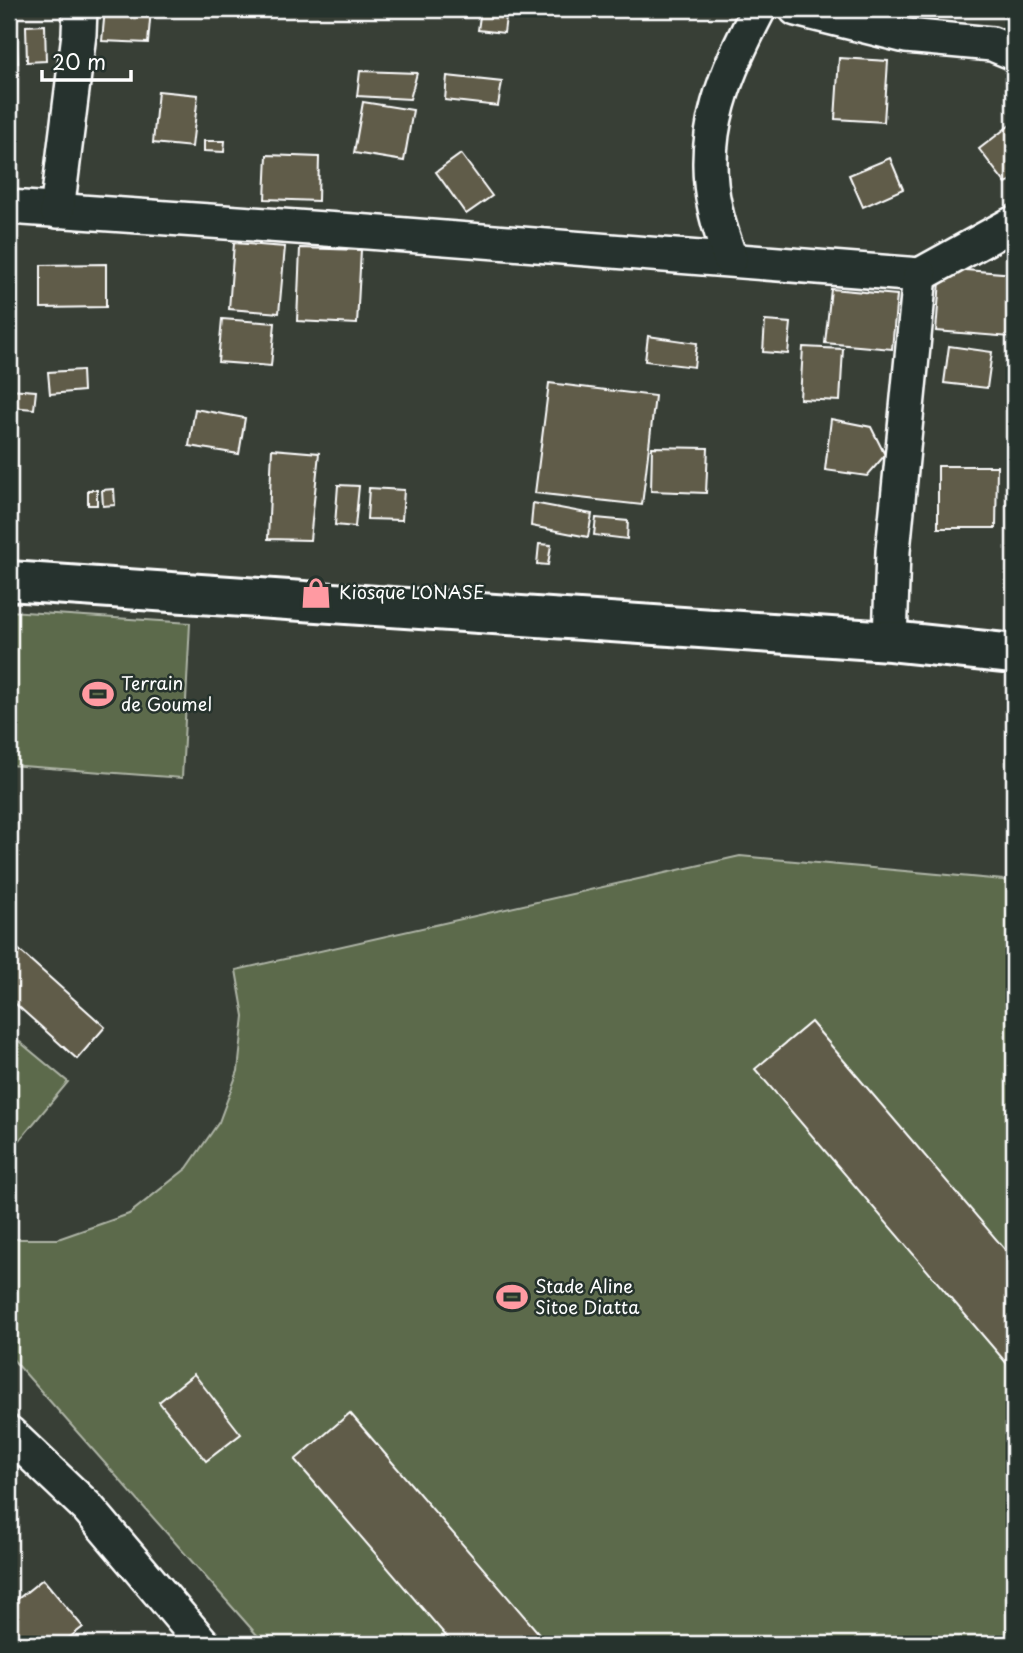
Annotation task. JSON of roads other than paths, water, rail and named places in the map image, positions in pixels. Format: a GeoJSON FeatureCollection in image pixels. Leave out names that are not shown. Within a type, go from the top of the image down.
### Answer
{"type":"FeatureCollection","features":[{"type":"Feature","properties":{"kind":"main road"},"geometry":{"type":"LineString","coordinates":[[9,581],[890,641],[1014,654]]}},
{"type":"Feature","properties":{"kind":"street"},"geometry":{"type":"LineString","coordinates":[[57,211],[80,9]]}},
{"type":"Feature","properties":{"kind":"street"},"geometry":{"type":"LineString","coordinates":[[730,259],[714,207],[709,164],[710,133],[720,94],[736,53],[759,9]]}},
{"type":"Feature","properties":{"kind":"street"},"geometry":{"type":"LineString","coordinates":[[796,9],[906,36],[992,44],[1014,53]]}},
{"type":"Feature","properties":{"kind":"street"},"geometry":{"type":"LineString","coordinates":[[9,207],[920,275],[1014,223]]}},
{"type":"Feature","properties":{"kind":"street"},"geometry":{"type":"LineString","coordinates":[[890,641],[893,551],[920,275]]}},
{"type":"Feature","properties":{"kind":"street"},"geometry":{"type":"LineString","coordinates":[[9,1433],[88,1508],[203,1644]]}},
{"type":"Feature","properties":{"kind":"place","name":"Kiosque LONASE"},"geometry":{"type":"Point","coordinates":[316,593]}},
{"type":"Feature","properties":{"kind":"place","name":"Terrain de Goumel"},"geometry":{"type":"Point","coordinates":[98,694]}},
{"type":"Feature","properties":{"kind":"place","name":"Stade Aline Sitoe Diatta"},"geometry":{"type":"Point","coordinates":[512,1297]}}]}
